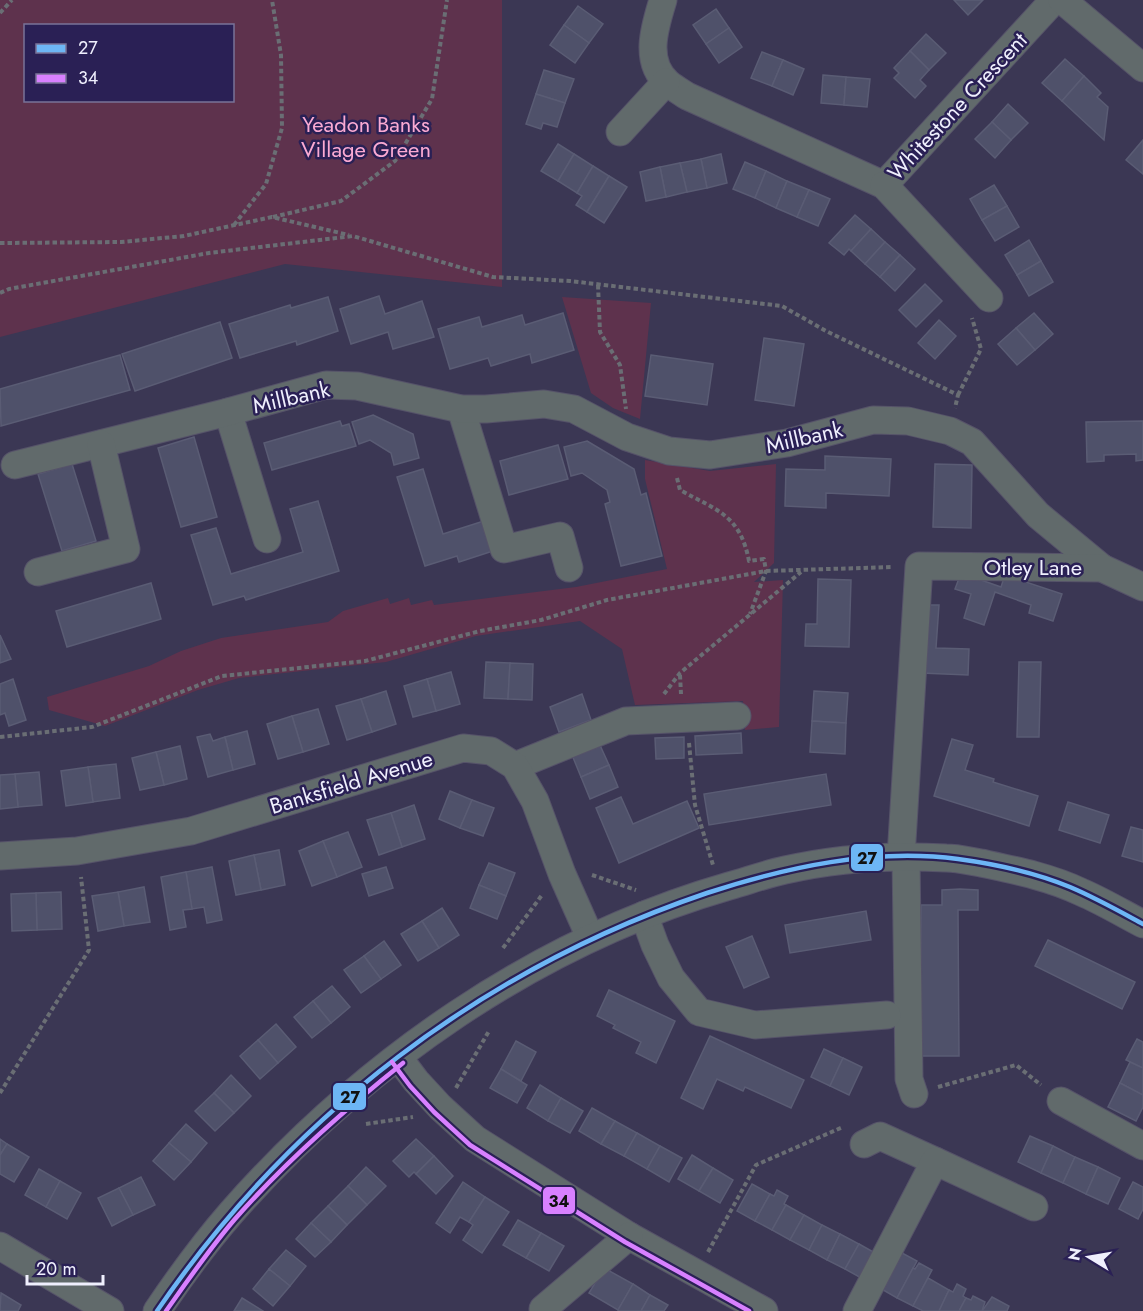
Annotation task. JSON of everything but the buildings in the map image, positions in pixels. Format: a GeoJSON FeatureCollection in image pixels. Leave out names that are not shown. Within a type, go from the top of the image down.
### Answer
{"type":"FeatureCollection","features":[{"type":"Feature","properties":{"kind":"street"},"geometry":{"type":"LineString","coordinates":[[620,132],[666,82],[656,67],[652,52],[656,24],[663,0]]}},
{"type":"Feature","properties":{"kind":"street","name":"Whitestone Crescent"},"geometry":{"type":"LineString","coordinates":[[884,185],[1054,0]]}},
{"type":"Feature","properties":{"kind":"street"},"geometry":{"type":"LineString","coordinates":[[1062,0],[1143,68]]}},
{"type":"Feature","properties":{"kind":"street","name":"Whitestone Crescent"},"geometry":{"type":"LineString","coordinates":[[666,82],[687,96],[884,185],[980,289]]}},
{"type":"Feature","properties":{"kind":"street","name":"Millbank"},"geometry":{"type":"LineString","coordinates":[[15,465],[326,385],[357,386],[461,409],[544,404],[574,409],[627,436],[669,451],[710,455],[787,443],[873,420],[908,421],[950,431],[972,442],[1038,515],[1102,568]]}},
{"type":"Feature","properties":{"kind":"street"},"geometry":{"type":"LineString","coordinates":[[461,409],[504,549],[560,536],[569,568]]}},
{"type":"Feature","properties":{"kind":"street","name":"Millbank"},"geometry":{"type":"LineString","coordinates":[[228,412],[267,539]]}},
{"type":"Feature","properties":{"kind":"street"},"geometry":{"type":"LineString","coordinates":[[38,572],[126,549],[100,444]]}},
{"type":"Feature","properties":{"kind":"street"},"geometry":{"type":"LineString","coordinates":[[914,1094],[909,1079],[904,857],[919,566]]}},
{"type":"Feature","properties":{"kind":"street","name":"Otley Lane"},"geometry":{"type":"LineString","coordinates":[[919,566],[1102,568],[1143,587]]}},
{"type":"Feature","properties":{"kind":"street"},"geometry":{"type":"LineString","coordinates":[[515,766],[626,721],[737,716]]}},
{"type":"Feature","properties":{"kind":"street","name":"Banksfield Avenue"},"geometry":{"type":"LineString","coordinates":[[0,856],[77,851],[191,831],[463,748],[491,751],[515,766],[535,801],[562,874],[591,937]]}},
{"type":"Feature","properties":{"kind":"street"},"geometry":{"type":"LineString","coordinates":[[157,1311],[205,1244],[269,1171],[349,1097],[398,1057],[442,1024],[487,995],[591,937],[674,902],[784,870],[837,861],[904,857],[949,858],[1017,870],[1079,891],[1143,924]]}},
{"type":"Feature","properties":{"kind":"street"},"geometry":{"type":"LineString","coordinates":[[644,915],[671,978],[699,1011],[755,1025],[887,1015]]}},
{"type":"Feature","properties":{"kind":"street"},"geometry":{"type":"LineString","coordinates":[[398,1057],[440,1107],[475,1139],[629,1236],[764,1311]]}},
{"type":"Feature","properties":{"kind":"street"},"geometry":{"type":"LineString","coordinates":[[1061,1101],[1143,1146]]}},
{"type":"Feature","properties":{"kind":"street"},"geometry":{"type":"LineString","coordinates":[[856,1135],[880,1136],[1034,1208]]}},
{"type":"Feature","properties":{"kind":"street"},"geometry":{"type":"LineString","coordinates":[[857,1311],[935,1161]]}},
{"type":"Feature","properties":{"kind":"street"},"geometry":{"type":"LineString","coordinates":[[546,1311],[543,1310],[629,1236]]}},
{"type":"Feature","properties":{"kind":"street"},"geometry":{"type":"LineString","coordinates":[[0,1246],[110,1311]]}},
{"type":"Feature","properties":{"kind":"path"},"geometry":{"type":"LineString","coordinates":[[0,13],[12,0]]}},
{"type":"Feature","properties":{"kind":"path"},"geometry":{"type":"LineString","coordinates":[[233,225],[266,184],[282,128],[281,56],[272,0]]}},
{"type":"Feature","properties":{"kind":"path"},"geometry":{"type":"LineString","coordinates":[[0,243],[121,242],[184,236],[341,201],[395,161],[432,99],[447,0]]}},
{"type":"Feature","properties":{"kind":"path"},"geometry":{"type":"LineString","coordinates":[[272,217],[353,236],[493,277],[598,285],[782,306],[826,331],[958,395]]}},
{"type":"Feature","properties":{"kind":"path"},"geometry":{"type":"LineString","coordinates":[[0,293],[9,289],[209,253],[353,236]]}},
{"type":"Feature","properties":{"kind":"path"},"geometry":{"type":"LineString","coordinates":[[598,285],[600,332],[620,365],[626,399],[627,436]]}},
{"type":"Feature","properties":{"kind":"path"},"geometry":{"type":"LineString","coordinates":[[950,431],[958,395],[981,349],[971,317],[980,289]]}},
{"type":"Feature","properties":{"kind":"path"},"geometry":{"type":"LineString","coordinates":[[669,451],[680,490],[728,516],[745,540],[749,561],[765,559],[766,571],[750,614]]}},
{"type":"Feature","properties":{"kind":"path"},"geometry":{"type":"LineString","coordinates":[[0,737],[92,727],[222,676],[365,661],[480,632],[542,620],[607,600],[766,571],[919,566]]}},
{"type":"Feature","properties":{"kind":"path"},"geometry":{"type":"LineString","coordinates":[[680,673],[801,571]]}},
{"type":"Feature","properties":{"kind":"path"},"geometry":{"type":"LineString","coordinates":[[687,718],[695,805],[720,889]]}},
{"type":"Feature","properties":{"kind":"path"},"geometry":{"type":"LineString","coordinates":[[0,1093],[89,950],[77,851]]}},
{"type":"Feature","properties":{"kind":"path"},"geometry":{"type":"LineString","coordinates":[[503,948],[554,879],[573,869],[674,902]]}},
{"type":"Feature","properties":{"kind":"path"},"geometry":{"type":"LineString","coordinates":[[366,1124],[432,1114],[448,1100],[489,1031]]}},
{"type":"Feature","properties":{"kind":"path"},"geometry":{"type":"LineString","coordinates":[[914,1094],[1016,1065],[1061,1101]]}},
{"type":"Feature","properties":{"kind":"path"},"geometry":{"type":"LineString","coordinates":[[696,1273],[756,1165],[856,1135]]}},
{"type":"Feature","properties":{"kind":"green space","name":"Yeadon Banks Village Green"},"geometry":{"type":"Polygon","coordinates":[[[0,0],[502,0],[502,287],[285,264],[0,337],[0,0]]]}},
{"type":"Feature","properties":{"kind":"green space"},"geometry":{"type":"Polygon","coordinates":[[[562,297],[651,303],[640,419],[613,408],[591,393],[562,297]]]}},
{"type":"Feature","properties":{"kind":"green space"},"geometry":{"type":"Polygon","coordinates":[[[645,460],[710,471],[776,464],[774,563],[754,582],[783,580],[779,727],[745,730],[743,701],[635,705],[622,649],[580,621],[476,636],[386,662],[239,678],[198,690],[105,726],[49,710],[47,697],[149,666],[181,651],[221,638],[328,622],[343,611],[388,598],[390,604],[409,598],[411,605],[432,600],[434,605],[576,587],[667,569],[645,479],[645,460]]]}},
{"type":"Feature","properties":{"kind":"transit line","name":"27"},"geometry":{"type":"LineString","coordinates":[[157,1311],[210,1240],[268,1174],[331,1113],[398,1057],[469,1007],[545,963],[624,925],[707,893],[768,875],[831,862],[894,856],[958,859],[1029,873],[1080,891],[1143,924]]}},
{"type":"Feature","properties":{"kind":"transit line","name":"34"},"geometry":{"type":"LineString","coordinates":[[392,1062],[434,1112],[470,1145],[625,1242],[749,1311]]}},
{"type":"Feature","properties":{"kind":"transit line","name":"34"},"geometry":{"type":"LineString","coordinates":[[166,1311],[217,1241],[274,1177],[316,1137],[403,1063]]}}]}
